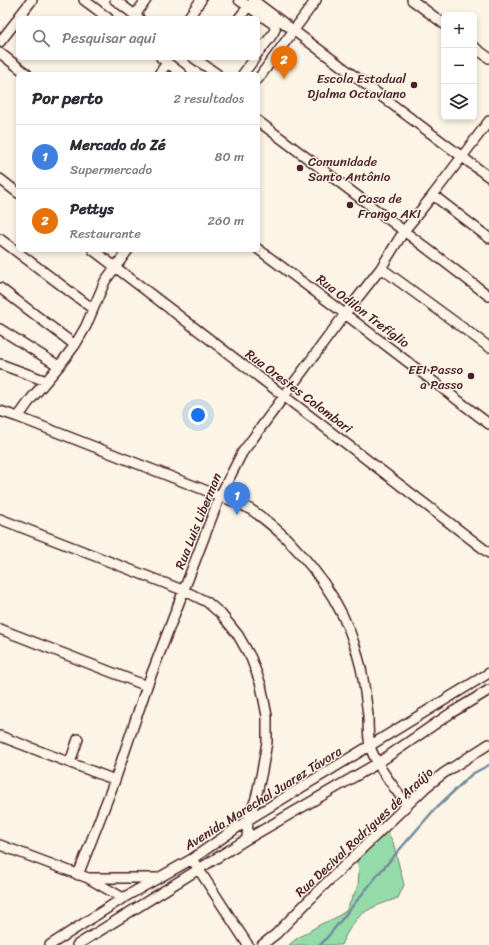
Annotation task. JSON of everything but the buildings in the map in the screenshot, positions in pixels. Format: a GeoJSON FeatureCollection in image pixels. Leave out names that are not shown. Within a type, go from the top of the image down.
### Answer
{"type":"FeatureCollection","features":[{"type":"Feature","properties":{"kind":"street"},"geometry":{"type":"LineString","coordinates":[[20,16],[32,0]]}},
{"type":"Feature","properties":{"kind":"street"},"geometry":{"type":"LineString","coordinates":[[84,0],[105,16]]}},
{"type":"Feature","properties":{"kind":"street"},"geometry":{"type":"LineString","coordinates":[[115,0],[137,16],[146,0]]}},
{"type":"Feature","properties":{"kind":"street"},"geometry":{"type":"LineString","coordinates":[[189,16],[201,0]]}},
{"type":"Feature","properties":{"kind":"street"},"geometry":{"type":"LineString","coordinates":[[239,0],[250,3],[293,31],[489,177]]}},
{"type":"Feature","properties":{"kind":"street"},"geometry":{"type":"LineString","coordinates":[[260,76],[316,0]]}},
{"type":"Feature","properties":{"kind":"street"},"geometry":{"type":"LineString","coordinates":[[412,0],[441,22]]}},
{"type":"Feature","properties":{"kind":"street"},"geometry":{"type":"LineString","coordinates":[[240,16],[250,3]]}},
{"type":"Feature","properties":{"kind":"street"},"geometry":{"type":"LineString","coordinates":[[250,3],[275,26],[272,34],[260,50]]}},
{"type":"Feature","properties":{"kind":"street"},"geometry":{"type":"LineString","coordinates":[[0,42],[16,21]]}},
{"type":"Feature","properties":{"kind":"street"},"geometry":{"type":"LineString","coordinates":[[475,48],[489,58]]}},
{"type":"Feature","properties":{"kind":"street"},"geometry":{"type":"LineString","coordinates":[[0,53],[24,72]]}},
{"type":"Feature","properties":{"kind":"street"},"geometry":{"type":"LineString","coordinates":[[160,72],[164,60],[179,72]]}},
{"type":"Feature","properties":{"kind":"street"},"geometry":{"type":"LineString","coordinates":[[244,72],[254,60]]}},
{"type":"Feature","properties":{"kind":"street"},"geometry":{"type":"LineString","coordinates":[[206,62],[215,72]]}},
{"type":"Feature","properties":{"kind":"street","name":"Rua Luis Liberman"},"geometry":{"type":"LineString","coordinates":[[78,875],[115,780],[147,686],[220,496],[242,453],[284,395],[381,268],[404,231],[489,121]]}},
{"type":"Feature","properties":{"kind":"street"},"geometry":{"type":"LineString","coordinates":[[260,123],[489,296]]}},
{"type":"Feature","properties":{"kind":"street"},"geometry":{"type":"LineString","coordinates":[[0,179],[16,191]]}},
{"type":"Feature","properties":{"kind":"street"},"geometry":{"type":"LineString","coordinates":[[433,195],[489,238]]}},
{"type":"Feature","properties":{"kind":"street"},"geometry":{"type":"LineString","coordinates":[[0,239],[16,251]]}},
{"type":"Feature","properties":{"kind":"street","name":"Rua Odilon Trefíglio"},"geometry":{"type":"LineString","coordinates":[[260,250],[489,424]]}},
{"type":"Feature","properties":{"kind":"street"},"geometry":{"type":"LineString","coordinates":[[17,252],[93,309]]}},
{"type":"Feature","properties":{"kind":"street","name":"Rua Orestes Colombari"},"geometry":{"type":"LineString","coordinates":[[96,252],[489,553]]}},
{"type":"Feature","properties":{"kind":"street"},"geometry":{"type":"LineString","coordinates":[[18,417],[75,345],[86,326],[105,281],[126,252]]}},
{"type":"Feature","properties":{"kind":"street"},"geometry":{"type":"LineString","coordinates":[[381,268],[489,347]]}},
{"type":"Feature","properties":{"kind":"street"},"geometry":{"type":"LineString","coordinates":[[0,288],[75,345]]}},
{"type":"Feature","properties":{"kind":"street"},"geometry":{"type":"LineString","coordinates":[[0,329],[59,366]]}},
{"type":"Feature","properties":{"kind":"street"},"geometry":{"type":"LineString","coordinates":[[0,364],[46,381]]}},
{"type":"Feature","properties":{"kind":"street"},"geometry":{"type":"LineString","coordinates":[[0,411],[249,508],[270,523],[314,570],[330,591],[343,614],[353,638],[361,668],[368,714],[370,746],[378,763],[407,805]]}},
{"type":"Feature","properties":{"kind":"street"},"geometry":{"type":"LineString","coordinates":[[0,520],[184,590],[207,602],[221,614],[238,635],[251,658],[261,685],[267,716],[267,742],[256,798],[248,820],[247,839]]}},
{"type":"Feature","properties":{"kind":"street"},"geometry":{"type":"LineString","coordinates":[[0,629],[147,686]]}},
{"type":"Feature","properties":{"kind":"street","name":"Avenida Marechal Juarez Távora"},"geometry":{"type":"LineString","coordinates":[[50,945],[123,898],[192,859],[248,820],[489,673]]}},
{"type":"Feature","properties":{"kind":"street","name":"Avenida Marechal Juarez Távora"},"geometry":{"type":"LineString","coordinates":[[77,945],[247,839],[378,763],[451,713],[489,690]]}},
{"type":"Feature","properties":{"kind":"street"},"geometry":{"type":"LineString","coordinates":[[0,736],[115,780]]}},
{"type":"Feature","properties":{"kind":"street"},"geometry":{"type":"LineString","coordinates":[[70,762],[78,739]]}},
{"type":"Feature","properties":{"kind":"street","name":"Rua Decival Rodrigues de Araújo"},"geometry":{"type":"LineString","coordinates":[[262,945],[276,934],[426,786],[489,744]]}},
{"type":"Feature","properties":{"kind":"street"},"geometry":{"type":"LineString","coordinates":[[0,845],[88,878],[123,898]]}},
{"type":"Feature","properties":{"kind":"street"},"geometry":{"type":"LineString","coordinates":[[192,859],[248,945]]}},
{"type":"Feature","properties":{"kind":"street"},"geometry":{"type":"LineString","coordinates":[[88,878],[158,878]]}},
{"type":"Feature","properties":{"kind":"green space"},"geometry":{"type":"Polygon","coordinates":[[[386,830],[393,842],[404,885],[398,898],[377,906],[362,914],[346,934],[341,945],[289,945],[321,924],[346,911],[358,886],[359,872],[357,855],[360,841],[371,834],[386,830]]]}},
{"type":"Feature","properties":{"kind":"waterway"},"geometry":{"type":"LineString","coordinates":[[320,945],[380,872],[434,810],[472,774],[489,765]]}},
{"type":"Feature","properties":{"kind":"place","name":"Pettys"},"geometry":{"type":"Point","coordinates":[284,79]}},
{"type":"Feature","properties":{"kind":"place","name":"Escola Estadual Djalma Octaviano"},"geometry":{"type":"Point","coordinates":[414,85]}},
{"type":"Feature","properties":{"kind":"place","name":"Comunidade Santo Antônio"},"geometry":{"type":"Point","coordinates":[300,168]}},
{"type":"Feature","properties":{"kind":"place","name":"Casa de Frango AKI"},"geometry":{"type":"Point","coordinates":[350,205]}},
{"type":"Feature","properties":{"kind":"place","name":"EEI Passo a Passo"},"geometry":{"type":"Point","coordinates":[471,376]}},
{"type":"Feature","properties":{"kind":"place","name":"Mercado do Zé"},"geometry":{"type":"Point","coordinates":[237,515]}}]}
